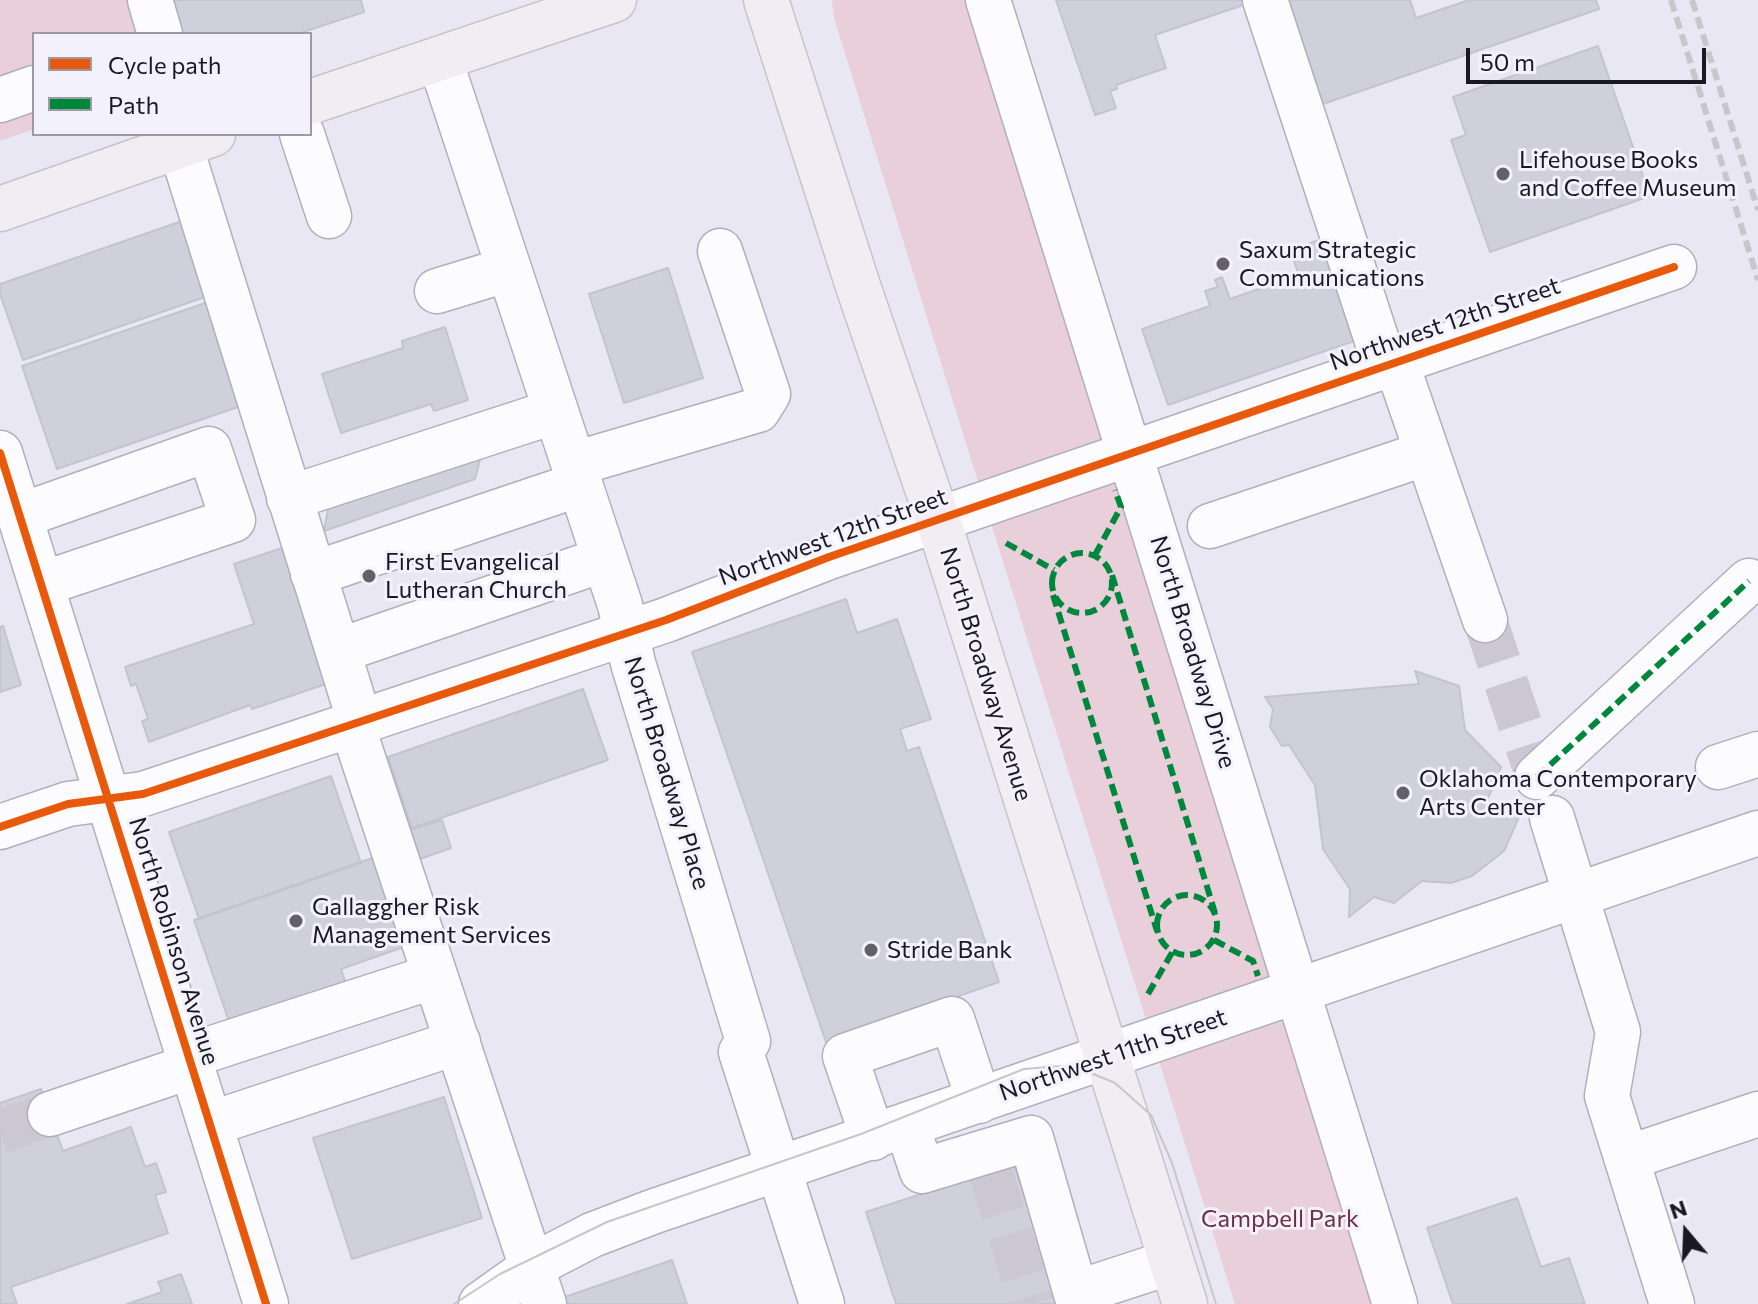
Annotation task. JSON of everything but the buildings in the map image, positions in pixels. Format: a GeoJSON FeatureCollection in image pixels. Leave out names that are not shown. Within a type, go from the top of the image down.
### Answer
{"type":"FeatureCollection","features":[{"type":"Feature","properties":{"kind":"main road"},"geometry":{"type":"LineString","coordinates":[[312,101],[614,0]]}},
{"type":"Feature","properties":{"kind":"main road","name":"North Broadway Avenue"},"geometry":{"type":"LineString","coordinates":[[766,0],[938,520],[1185,1304]]}},
{"type":"Feature","properties":{"kind":"main road"},"geometry":{"type":"LineString","coordinates":[[0,209],[194,138]]}},
{"type":"Feature","properties":{"kind":"street"},"geometry":{"type":"LineString","coordinates":[[150,0],[159,32]]}},
{"type":"Feature","properties":{"kind":"street","name":"North Broadway Drive"},"geometry":{"type":"LineString","coordinates":[[988,0],[1395,1304]]}},
{"type":"Feature","properties":{"kind":"street"},"geometry":{"type":"LineString","coordinates":[[1265,0],[1390,364],[1427,453],[1485,620]]}},
{"type":"Feature","properties":{"kind":"street","name":"North Broadway Place"},"geometry":{"type":"LineString","coordinates":[[440,60],[605,559],[748,1041],[741,1052],[822,1304]]}},
{"type":"Feature","properties":{"kind":"street"},"geometry":{"type":"LineString","coordinates":[[0,100],[32,89]]}},
{"type":"Feature","properties":{"kind":"street"},"geometry":{"type":"LineString","coordinates":[[303,136],[329,216]]}},
{"type":"Feature","properties":{"kind":"street"},"geometry":{"type":"LineString","coordinates":[[194,138],[258,346],[289,498],[338,651],[355,720],[435,976],[538,1285]]}},
{"type":"Feature","properties":{"kind":"street"},"geometry":{"type":"LineString","coordinates":[[313,574],[577,474],[758,410],[768,394],[720,251]]}},
{"type":"Feature","properties":{"kind":"street","name":"Northwest 12th Street"},"geometry":{"type":"LineString","coordinates":[[0,827],[68,804],[143,794],[355,720],[626,632],[938,520],[1674,267]]}},
{"type":"Feature","properties":{"kind":"street"},"geometry":{"type":"LineString","coordinates":[[437,291],[509,269]]}},
{"type":"Feature","properties":{"kind":"street"},"geometry":{"type":"LineString","coordinates":[[289,498],[556,411]]}},
{"type":"Feature","properties":{"kind":"street"},"geometry":{"type":"LineString","coordinates":[[20,516],[209,449],[233,520],[42,584]]}},
{"type":"Feature","properties":{"kind":"street","name":"North Robinson Avenue"},"geometry":{"type":"LineString","coordinates":[[0,453],[266,1304]]}},
{"type":"Feature","properties":{"kind":"street"},"geometry":{"type":"LineString","coordinates":[[1210,526],[1427,453]]}},
{"type":"Feature","properties":{"kind":"street"},"geometry":{"type":"LineString","coordinates":[[338,651],[605,559]]}},
{"type":"Feature","properties":{"kind":"street"},"geometry":{"type":"LineString","coordinates":[[1537,777],[1749,581]]}},
{"type":"Feature","properties":{"kind":"street"},"geometry":{"type":"LineString","coordinates":[[1552,818],[1618,1032],[1607,1096],[1672,1304]]}},
{"type":"Feature","properties":{"kind":"street","name":"Northwest 11th Street"},"geometry":{"type":"LineString","coordinates":[[481,1304],[538,1285],[628,1221],[1758,833]]}},
{"type":"Feature","properties":{"kind":"street"},"geometry":{"type":"LineString","coordinates":[[50,1114],[190,1061],[435,976]]}},
{"type":"Feature","properties":{"kind":"street"},"geometry":{"type":"LineString","coordinates":[[979,1101],[952,1019],[845,1056],[890,1132],[922,1171],[986,1162],[1031,1138],[1078,1298],[1171,1262]]}},
{"type":"Feature","properties":{"kind":"street"},"geometry":{"type":"LineString","coordinates":[[210,1124],[458,1042]]}},
{"type":"Feature","properties":{"kind":"street"},"geometry":{"type":"LineString","coordinates":[[1627,1158],[1758,1114]]}},
{"type":"Feature","properties":{"kind":"green space"},"geometry":{"type":"Polygon","coordinates":[[[0,0],[161,0],[171,32],[32,32],[32,130],[0,141],[0,0]]]}},
{"type":"Feature","properties":{"kind":"green space","name":"Campbell Park"},"geometry":{"type":"Polygon","coordinates":[[[832,0],[969,0],[1378,1304],[1235,1304],[834,18],[832,0]]]}},
{"type":"Feature","properties":{"kind":"tunnel"},"geometry":{"type":"LineString","coordinates":[[1485,620],[1549,811]]}},
{"type":"Feature","properties":{"kind":"tunnel"},"geometry":{"type":"LineString","coordinates":[[0,1132],[50,1114]]}},
{"type":"Feature","properties":{"kind":"tunnel"},"geometry":{"type":"LineString","coordinates":[[990,1171],[1032,1304]]}},
{"type":"Feature","properties":{"kind":"tram line"},"geometry":{"type":"LineString","coordinates":[[454,1304],[500,1274],[607,1222],[861,1134],[1024,1069],[1061,1066],[1079,1068],[1115,1083],[1151,1115],[1172,1163],[1216,1304]]}},
{"type":"Feature","properties":{"kind":"railway"},"geometry":{"type":"LineString","coordinates":[[1671,0],[1758,280]]}},
{"type":"Feature","properties":{"kind":"railway"},"geometry":{"type":"LineString","coordinates":[[1692,0],[1758,210]]}},
{"type":"Feature","properties":{"kind":"marked path"},"geometry":{"type":"LineString","coordinates":[[1095,555],[1121,507],[1115,490]]}},
{"type":"Feature","properties":{"kind":"marked path"},"geometry":{"type":"LineString","coordinates":[[1006,543],[1054,570]]}},
{"type":"Feature","properties":{"kind":"marked path"},"geometry":{"type":"LineString","coordinates":[[1082,553],[1094,555],[1103,562],[1110,571],[1112,583],[1110,595],[1103,604],[1094,611],[1082,613],[1070,611],[1061,604],[1054,595],[1052,583],[1054,571],[1061,562],[1070,555],[1082,553]]}},
{"type":"Feature","properties":{"kind":"marked path"},"geometry":{"type":"LineString","coordinates":[[1112,575],[1215,913]]}},
{"type":"Feature","properties":{"kind":"marked path"},"geometry":{"type":"LineString","coordinates":[[1537,777],[1749,581]]}},
{"type":"Feature","properties":{"kind":"marked path"},"geometry":{"type":"LineString","coordinates":[[1053,595],[1157,931]]}},
{"type":"Feature","properties":{"kind":"marked path"},"geometry":{"type":"LineString","coordinates":[[1187,895],[1199,897],[1208,904],[1215,913],[1217,925],[1215,937],[1208,946],[1199,953],[1187,955],[1175,953],[1166,946],[1159,937],[1157,925],[1159,913],[1166,904],[1175,897],[1187,895]]}},
{"type":"Feature","properties":{"kind":"marked path"},"geometry":{"type":"LineString","coordinates":[[1214,940],[1253,961],[1258,976]]}},
{"type":"Feature","properties":{"kind":"marked path"},"geometry":{"type":"LineString","coordinates":[[1148,994],[1173,951]]}},
{"type":"Feature","properties":{"kind":"cycle path"},"geometry":{"type":"LineString","coordinates":[[0,827],[68,804],[143,794],[666,620],[829,557],[1674,267]]}},
{"type":"Feature","properties":{"kind":"cycle path"},"geometry":{"type":"LineString","coordinates":[[0,453],[266,1304]]}},
{"type":"Feature","properties":{"kind":"place","name":"Lifehouse Books and Coffee Museum"},"geometry":{"type":"Point","coordinates":[1503,174]}},
{"type":"Feature","properties":{"kind":"place","name":"Saxum Strategic Communications"},"geometry":{"type":"Point","coordinates":[1223,264]}},
{"type":"Feature","properties":{"kind":"place","name":"First Evangelical Lutheran Church"},"geometry":{"type":"Point","coordinates":[369,576]}},
{"type":"Feature","properties":{"kind":"place","name":"Oklahoma Contemporary Arts Center"},"geometry":{"type":"Point","coordinates":[1403,793]}},
{"type":"Feature","properties":{"kind":"place","name":"Gallaggher Risk Management Services"},"geometry":{"type":"Point","coordinates":[296,921]}},
{"type":"Feature","properties":{"kind":"place","name":"Stride Bank"},"geometry":{"type":"Point","coordinates":[871,950]}}]}
